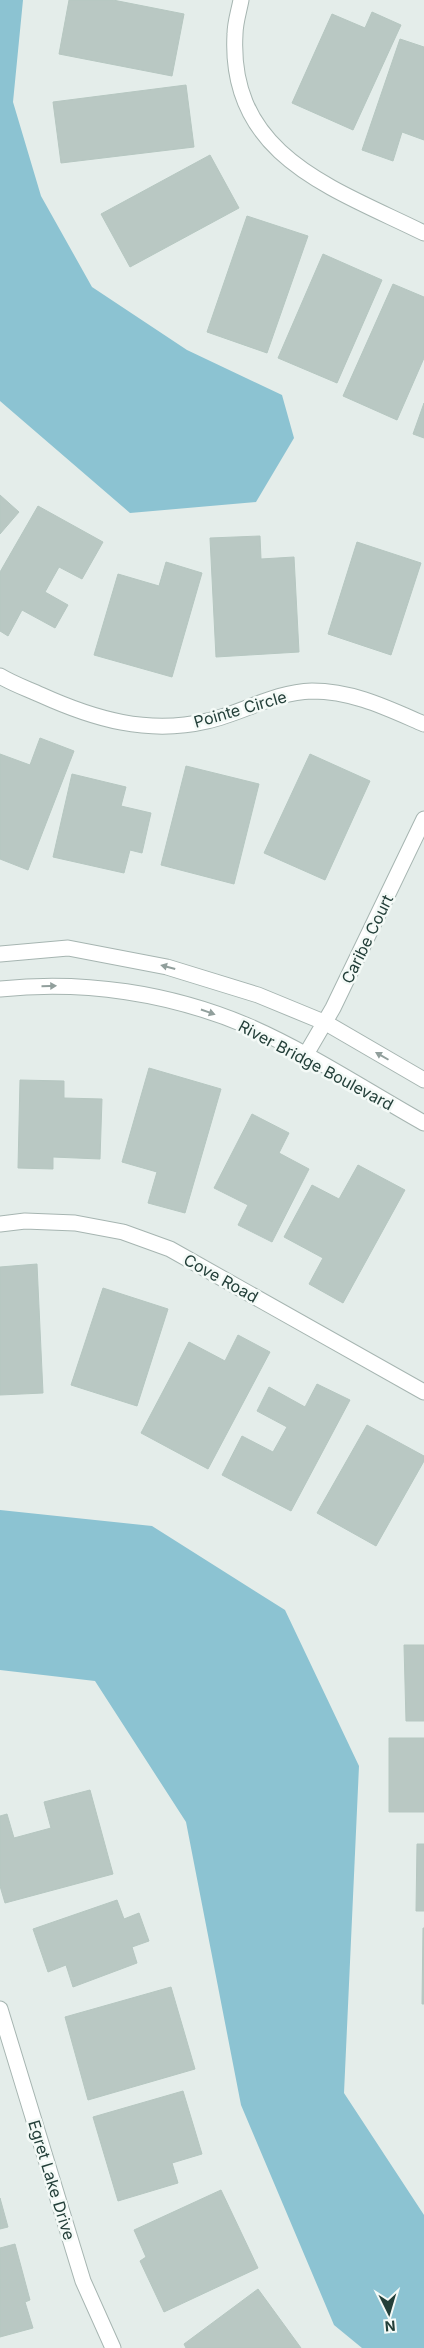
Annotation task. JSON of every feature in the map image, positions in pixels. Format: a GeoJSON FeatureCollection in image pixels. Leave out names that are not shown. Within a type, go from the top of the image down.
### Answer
{"type":"FeatureCollection","features":[{"type":"Feature","properties":{"kind":"street"},"geometry":{"type":"LineString","coordinates":[[241,0],[235,32],[234,57],[238,82],[246,106],[274,149],[294,165],[350,197],[424,233]]}},
{"type":"Feature","properties":{"kind":"street","name":"Pointe Circle"},"geometry":{"type":"LineString","coordinates":[[0,676],[77,711],[128,724],[154,726],[206,721],[233,713],[257,702],[311,691],[338,693],[365,699],[424,724]]}},
{"type":"Feature","properties":{"kind":"street","name":"Caribe Court"},"geometry":{"type":"LineString","coordinates":[[306,1056],[326,1024],[424,819]]}},
{"type":"Feature","properties":{"kind":"street","name":"River Bridge Boulevard"},"geometry":{"type":"LineString","coordinates":[[0,954],[68,948],[167,966],[258,995],[326,1024],[424,1080]]}},
{"type":"Feature","properties":{"kind":"street","name":"River Bridge Boulevard"},"geometry":{"type":"LineString","coordinates":[[0,989],[30,986],[73,986],[141,994],[184,1004],[248,1026],[306,1056],[424,1123]]}},
{"type":"Feature","properties":{"kind":"street","name":"Cove Road"},"geometry":{"type":"LineString","coordinates":[[0,1224],[25,1221],[75,1223],[124,1232],[170,1249],[424,1392]]}},
{"type":"Feature","properties":{"kind":"street","name":"Egret Lake Drive"},"geometry":{"type":"LineString","coordinates":[[0,2009],[83,2281],[113,2348]]}},
{"type":"Feature","properties":{"kind":"water"},"geometry":{"type":"Polygon","coordinates":[[[0,0],[23,0],[13,102],[41,196],[92,287],[187,350],[282,395],[294,438],[256,502],[130,513],[0,401],[0,0]]]}},
{"type":"Feature","properties":{"kind":"water"},"geometry":{"type":"Polygon","coordinates":[[[0,1510],[152,1526],[285,1610],[359,1766],[344,2093],[424,2215],[424,2348],[362,2348],[334,2325],[241,2105],[186,1822],[95,1681],[0,1670],[0,1510]]]}},
{"type":"Feature","properties":{"kind":"building"},"geometry":{"type":"Polygon","coordinates":[[[69,0],[113,0],[184,14],[172,76],[59,54],[69,0]]]}},
{"type":"Feature","properties":{"kind":"building"},"geometry":{"type":"Polygon","coordinates":[[[372,12],[401,25],[353,130],[292,103],[332,14],[365,28],[372,12]]]}},
{"type":"Feature","properties":{"kind":"building"},"geometry":{"type":"Polygon","coordinates":[[[400,39],[424,47],[424,140],[402,132],[393,161],[362,150],[400,39]]]}},
{"type":"Feature","properties":{"kind":"building"},"geometry":{"type":"Polygon","coordinates":[[[186,85],[194,147],[61,163],[53,102],[186,85]]]}},
{"type":"Feature","properties":{"kind":"building"},"geometry":{"type":"Polygon","coordinates":[[[210,155],[239,208],[130,267],[101,214],[210,155]]]}},
{"type":"Feature","properties":{"kind":"building"},"geometry":{"type":"Polygon","coordinates":[[[247,216],[308,236],[267,353],[207,332],[247,216]]]}},
{"type":"Feature","properties":{"kind":"building"},"geometry":{"type":"Polygon","coordinates":[[[323,254],[382,280],[337,383],[278,358],[323,254]]]}},
{"type":"Feature","properties":{"kind":"building"},"geometry":{"type":"Polygon","coordinates":[[[393,284],[424,297],[424,358],[397,420],[343,396],[393,284]]]}},
{"type":"Feature","properties":{"kind":"building"},"geometry":{"type":"Polygon","coordinates":[[[424,403],[424,438],[413,434],[424,403]]]}},
{"type":"Feature","properties":{"kind":"building"},"geometry":{"type":"Polygon","coordinates":[[[0,495],[19,512],[0,534],[0,495]]]}},
{"type":"Feature","properties":{"kind":"building"},"geometry":{"type":"Polygon","coordinates":[[[38,506],[103,542],[82,579],[59,567],[45,592],[68,605],[55,628],[22,610],[8,636],[0,631],[0,572],[38,506]]]}},
{"type":"Feature","properties":{"kind":"building"},"geometry":{"type":"Polygon","coordinates":[[[260,536],[261,559],[294,557],[299,652],[216,657],[210,538],[260,536]]]}},
{"type":"Feature","properties":{"kind":"building"},"geometry":{"type":"Polygon","coordinates":[[[357,542],[421,563],[391,655],[328,634],[357,542]]]}},
{"type":"Feature","properties":{"kind":"building"},"geometry":{"type":"Polygon","coordinates":[[[166,562],[202,573],[172,677],[94,655],[118,574],[159,586],[166,562]]]}},
{"type":"Feature","properties":{"kind":"building"},"geometry":{"type":"Polygon","coordinates":[[[40,738],[74,751],[28,870],[0,859],[0,754],[30,765],[40,738]]]}},
{"type":"Feature","properties":{"kind":"building"},"geometry":{"type":"Polygon","coordinates":[[[310,754],[370,781],[325,880],[264,853],[310,754]]]}},
{"type":"Feature","properties":{"kind":"building"},"geometry":{"type":"Polygon","coordinates":[[[186,766],[259,784],[234,884],[161,865],[186,766]]]}},
{"type":"Feature","properties":{"kind":"building"},"geometry":{"type":"Polygon","coordinates":[[[72,774],[126,787],[121,806],[151,813],[142,853],[130,850],[124,873],[53,857],[72,774]]]}},
{"type":"Feature","properties":{"kind":"building"},"geometry":{"type":"Polygon","coordinates":[[[149,1068],[221,1089],[185,1213],[148,1203],[157,1172],[122,1162],[149,1068]]]}},
{"type":"Feature","properties":{"kind":"building"},"geometry":{"type":"Polygon","coordinates":[[[20,1080],[64,1081],[64,1098],[102,1099],[100,1159],[53,1157],[53,1169],[18,1168],[20,1080]]]}},
{"type":"Feature","properties":{"kind":"building"},"geometry":{"type":"Polygon","coordinates":[[[252,1114],[289,1133],[279,1153],[309,1169],[272,1242],[238,1225],[248,1205],[214,1188],[252,1114]]]}},
{"type":"Feature","properties":{"kind":"building"},"geometry":{"type":"Polygon","coordinates":[[[358,1165],[405,1190],[343,1303],[309,1284],[323,1258],[284,1237],[312,1185],[339,1199],[358,1165]]]}},
{"type":"Feature","properties":{"kind":"building"},"geometry":{"type":"Polygon","coordinates":[[[37,1264],[43,1393],[0,1395],[0,1267],[37,1264]]]}},
{"type":"Feature","properties":{"kind":"building"},"geometry":{"type":"Polygon","coordinates":[[[103,1288],[168,1309],[137,1406],[71,1385],[103,1288]]]}},
{"type":"Feature","properties":{"kind":"building"},"geometry":{"type":"Polygon","coordinates":[[[238,1335],[270,1352],[208,1469],[141,1433],[189,1342],[225,1361],[238,1335]]]}},
{"type":"Feature","properties":{"kind":"building"},"geometry":{"type":"Polygon","coordinates":[[[317,1384],[350,1400],[291,1511],[222,1475],[242,1436],[273,1452],[287,1427],[257,1411],[269,1387],[305,1407],[317,1384]]]}},
{"type":"Feature","properties":{"kind":"building"},"geometry":{"type":"Polygon","coordinates":[[[367,1425],[424,1456],[424,1461],[376,1546],[317,1513],[367,1425]]]}},
{"type":"Feature","properties":{"kind":"building"},"geometry":{"type":"Polygon","coordinates":[[[404,1645],[424,1645],[424,1721],[406,1721],[404,1645]]]}},
{"type":"Feature","properties":{"kind":"building"},"geometry":{"type":"Polygon","coordinates":[[[389,1738],[424,1738],[424,1812],[389,1812],[389,1738]]]}},
{"type":"Feature","properties":{"kind":"building"},"geometry":{"type":"Polygon","coordinates":[[[90,1790],[113,1874],[5,1903],[0,1886],[0,1816],[7,1814],[14,1838],[51,1828],[44,1802],[90,1790]]]}},
{"type":"Feature","properties":{"kind":"building"},"geometry":{"type":"Polygon","coordinates":[[[417,1844],[424,1844],[424,1911],[416,1911],[417,1844]]]}},
{"type":"Feature","properties":{"kind":"building"},"geometry":{"type":"Polygon","coordinates":[[[117,1900],[124,1919],[139,1913],[149,1941],[132,1947],[137,1963],[73,1987],[66,1965],[48,1972],[33,1929],[117,1900]]]}},
{"type":"Feature","properties":{"kind":"building"},"geometry":{"type":"Polygon","coordinates":[[[423,1928],[424,2004],[422,2004],[423,1928]]]}},
{"type":"Feature","properties":{"kind":"building"},"geometry":{"type":"Polygon","coordinates":[[[171,1987],[195,2069],[88,2100],[65,2017],[171,1987]]]}},
{"type":"Feature","properties":{"kind":"building"},"geometry":{"type":"Polygon","coordinates":[[[183,2091],[202,2154],[172,2163],[178,2183],[118,2201],[93,2117],[183,2091]]]}},
{"type":"Feature","properties":{"kind":"building"},"geometry":{"type":"Polygon","coordinates":[[[221,2190],[258,2268],[164,2312],[140,2261],[146,2257],[134,2230],[221,2190]]]}},
{"type":"Feature","properties":{"kind":"building"},"geometry":{"type":"Polygon","coordinates":[[[0,2198],[8,2227],[0,2229],[0,2198]]]}},
{"type":"Feature","properties":{"kind":"building"},"geometry":{"type":"Polygon","coordinates":[[[15,2244],[30,2300],[25,2302],[33,2328],[0,2337],[0,2248],[15,2244]]]}},
{"type":"Feature","properties":{"kind":"building"},"geometry":{"type":"Polygon","coordinates":[[[258,2289],[301,2348],[186,2348],[184,2344],[258,2289]]]}}]}
